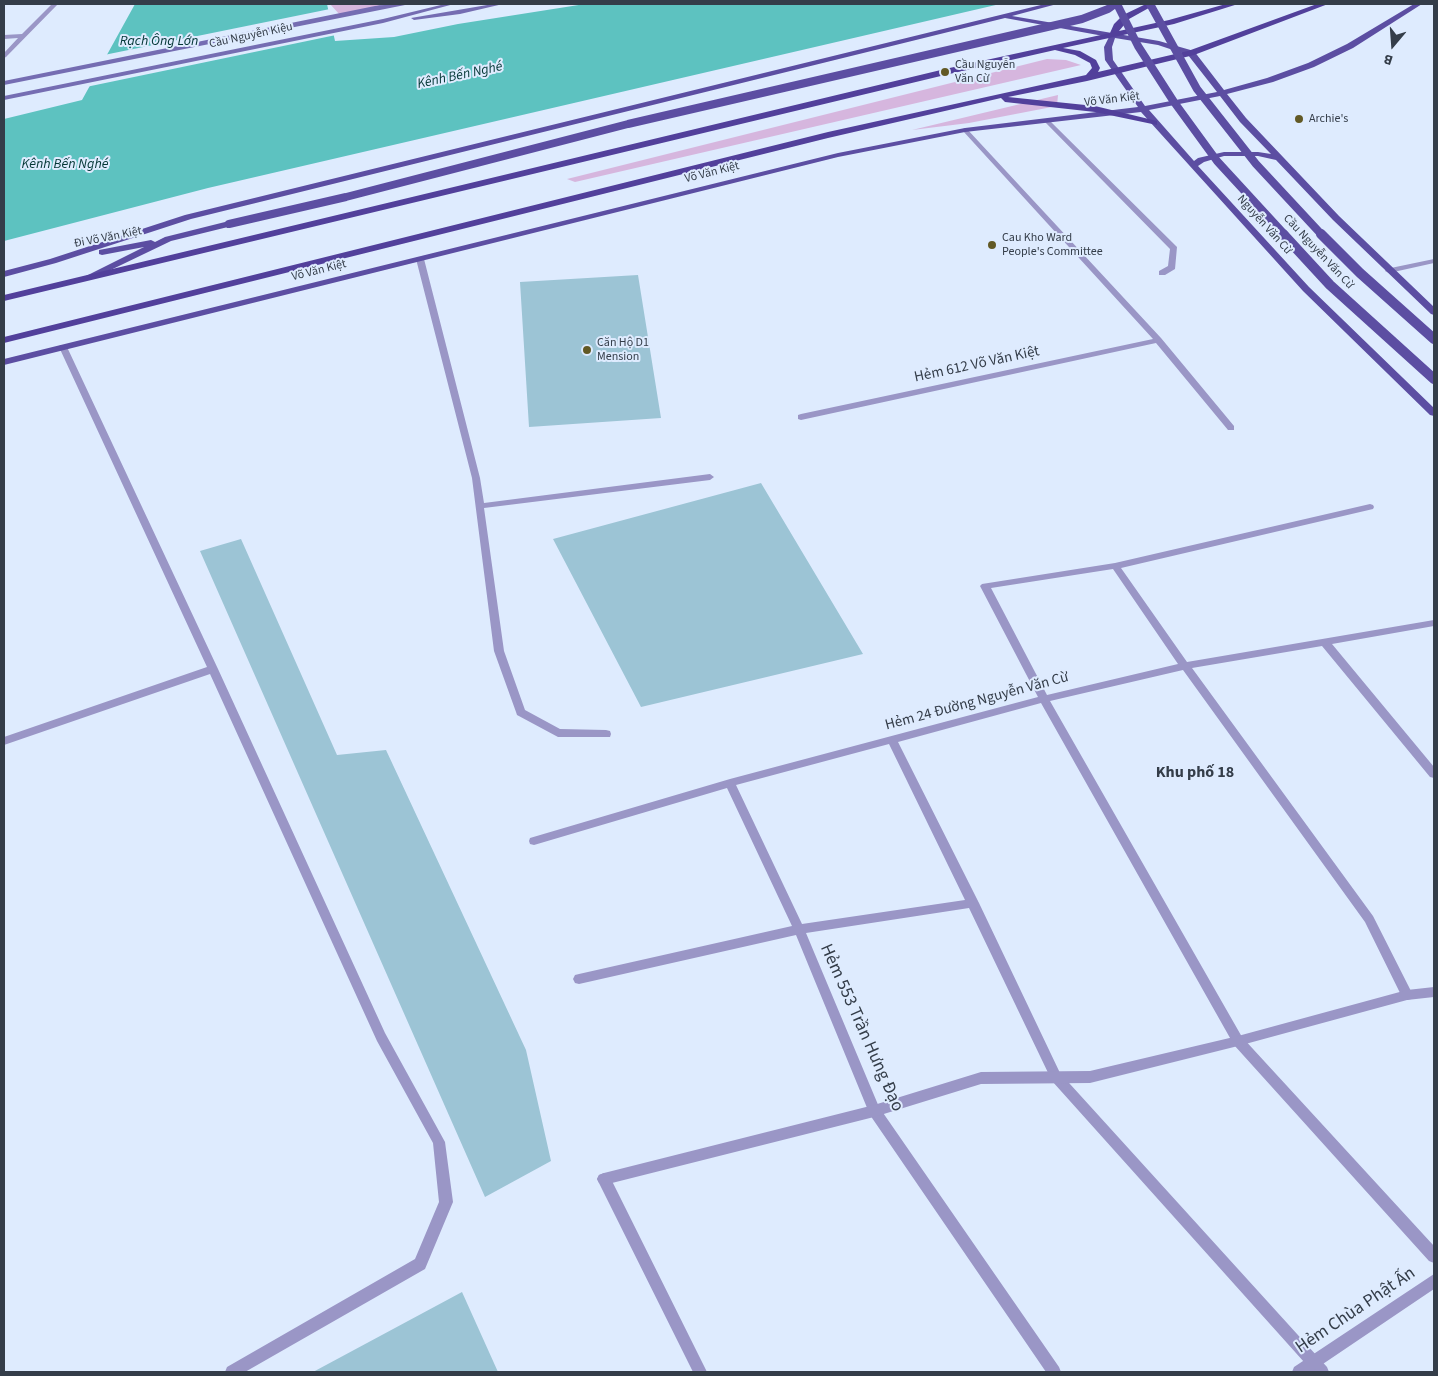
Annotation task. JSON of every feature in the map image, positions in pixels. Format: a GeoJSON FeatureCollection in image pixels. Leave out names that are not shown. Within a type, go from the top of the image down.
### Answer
{"type":"FeatureCollection","features":[{"type":"Feature","properties":{"kind":"highway"},"geometry":{"type":"LineString","coordinates":[[1113,35],[1117,26],[1126,17],[1151,4]]}},
{"type":"Feature","properties":{"kind":"highway"},"geometry":{"type":"LineString","coordinates":[[4,298],[945,72],[1171,22],[1234,4]]}},
{"type":"Feature","properties":{"kind":"highway","name":"Võ Văn Kiệt"},"geometry":{"type":"LineString","coordinates":[[4,340],[828,135],[1087,78],[1191,52],[1324,4]]}},
{"type":"Feature","properties":{"kind":"highway"},"geometry":{"type":"LineString","coordinates":[[1053,49],[1077,53],[1093,62],[1096,68],[1094,73],[1087,78]]}},
{"type":"Feature","properties":{"kind":"highway"},"geometry":{"type":"LineString","coordinates":[[990,98],[1068,105],[1116,113],[1154,123]]}},
{"type":"Feature","properties":{"kind":"main road"},"geometry":{"type":"LineString","coordinates":[[375,8],[392,4]]}},
{"type":"Feature","properties":{"kind":"main road"},"geometry":{"type":"LineString","coordinates":[[375,8],[407,4]]}},
{"type":"Feature","properties":{"kind":"main road"},"geometry":{"type":"LineString","coordinates":[[383,21],[450,4]]}},
{"type":"Feature","properties":{"kind":"main road"},"geometry":{"type":"LineString","coordinates":[[383,21],[460,12],[500,4]]}},
{"type":"Feature","properties":{"kind":"main road"},"geometry":{"type":"LineString","coordinates":[[4,274],[53,261],[188,217],[1054,4]]}},
{"type":"Feature","properties":{"kind":"main road"},"geometry":{"type":"LineString","coordinates":[[91,276],[168,239],[346,197],[628,124],[1082,19],[1116,4]]}},
{"type":"Feature","properties":{"kind":"main road","name":"Cầu Nguyễn Văn Cừ"},"geometry":{"type":"LineString","coordinates":[[1116,4],[1138,46],[1174,102],[1217,161],[1330,285],[1434,379]]}},
{"type":"Feature","properties":{"kind":"main road","name":"Cầu Nguyễn Văn Cừ"},"geometry":{"type":"LineString","coordinates":[[1151,4],[1198,90],[1256,164],[1301,214],[1360,274],[1434,339]]}},
{"type":"Feature","properties":{"kind":"main road","name":"Võ Văn Kiệt"},"geometry":{"type":"LineString","coordinates":[[4,362],[838,155],[965,130],[1116,113],[1222,93],[1270,80],[1311,65],[1350,46],[1419,4]]}},
{"type":"Feature","properties":{"kind":"main road","name":"Cầu Nguyễn Kiệu"},"geometry":{"type":"LineString","coordinates":[[4,82],[375,8]]}},
{"type":"Feature","properties":{"kind":"main road"},"geometry":{"type":"LineString","coordinates":[[1004,17],[1159,43],[1191,52],[1243,120],[1336,218],[1434,312]]}},
{"type":"Feature","properties":{"kind":"main road","name":"Cầu Nguyễn Kiệu"},"geometry":{"type":"LineString","coordinates":[[5,98],[383,21]]}},
{"type":"Feature","properties":{"kind":"main road","name":"Nguyễn Văn Cừ"},"geometry":{"type":"LineString","coordinates":[[1113,35],[1108,47],[1109,60],[1115,71],[1154,123],[1306,289],[1434,414]]}},
{"type":"Feature","properties":{"kind":"main road"},"geometry":{"type":"LineString","coordinates":[[1193,166],[1202,160],[1224,154],[1258,154],[1279,158]]}},
{"type":"Feature","properties":{"kind":"main road","name":"Đi Võ Văn Kiệt"},"geometry":{"type":"LineString","coordinates":[[53,261],[168,239]]}},
{"type":"Feature","properties":{"kind":"street"},"geometry":{"type":"LineString","coordinates":[[4,56],[55,4]]}},
{"type":"Feature","properties":{"kind":"street"},"geometry":{"type":"LineString","coordinates":[[375,8],[387,4]]}},
{"type":"Feature","properties":{"kind":"street"},"geometry":{"type":"LineString","coordinates":[[4,37],[23,36]]}},
{"type":"Feature","properties":{"kind":"street"},"geometry":{"type":"LineString","coordinates":[[1046,120],[1174,250],[1172,267],[1162,273]]}},
{"type":"Feature","properties":{"kind":"street"},"geometry":{"type":"LineString","coordinates":[[965,130],[1158,340],[1231,428]]}},
{"type":"Feature","properties":{"kind":"street"},"geometry":{"type":"LineString","coordinates":[[420,259],[476,478],[499,652],[521,712],[558,733],[606,734]]}},
{"type":"Feature","properties":{"kind":"street"},"geometry":{"type":"LineString","coordinates":[[1389,270],[1434,261]]}},
{"type":"Feature","properties":{"kind":"street","name":"Hẻm 612 Võ Văn Kiệt"},"geometry":{"type":"LineString","coordinates":[[801,416],[1158,340]]}},
{"type":"Feature","properties":{"kind":"street"},"geometry":{"type":"LineString","coordinates":[[63,347],[381,1037],[439,1142],[446,1202],[420,1264],[232,1372]]}},
{"type":"Feature","properties":{"kind":"street"},"geometry":{"type":"LineString","coordinates":[[480,506],[710,478]]}},
{"type":"Feature","properties":{"kind":"street"},"geometry":{"type":"LineString","coordinates":[[1370,507],[1115,566],[985,586],[1044,700],[1238,1041],[1434,1256]]}},
{"type":"Feature","properties":{"kind":"street"},"geometry":{"type":"LineString","coordinates":[[1115,566],[1184,666],[1369,919],[1407,995]]}},
{"type":"Feature","properties":{"kind":"street","name":"Hẻm 24 Đường Nguyễn Văn Cừ"},"geometry":{"type":"LineString","coordinates":[[534,841],[730,783],[1044,700],[1184,666],[1434,624]]}},
{"type":"Feature","properties":{"kind":"street"},"geometry":{"type":"LineString","coordinates":[[1324,641],[1434,774]]}},
{"type":"Feature","properties":{"kind":"street"},"geometry":{"type":"LineString","coordinates":[[4,741],[213,669]]}},
{"type":"Feature","properties":{"kind":"street"},"geometry":{"type":"LineString","coordinates":[[892,740],[973,903],[1056,1077],[1318,1367]]}},
{"type":"Feature","properties":{"kind":"street","name":"Hẻm 553 Trần Hưng Đạo"},"geometry":{"type":"LineString","coordinates":[[730,783],[799,930],[874,1111],[1054,1372]]}},
{"type":"Feature","properties":{"kind":"street"},"geometry":{"type":"LineString","coordinates":[[579,979],[799,930],[973,903]]}},
{"type":"Feature","properties":{"kind":"street"},"geometry":{"type":"LineString","coordinates":[[700,1372],[604,1178],[874,1111],[981,1078],[1090,1077],[1238,1041],[1407,995],[1434,992]]}},
{"type":"Feature","properties":{"kind":"street","name":"Hẻm Chùa Phật Ấn"},"geometry":{"type":"LineString","coordinates":[[1299,1372],[1318,1367],[1434,1281]]}},
{"type":"Feature","properties":{"kind":"shaded area"},"geometry":{"type":"Polygon","coordinates":[[[330,4],[387,4],[340,15],[330,4]]]}},
{"type":"Feature","properties":{"kind":"shaded area"},"geometry":{"type":"Polygon","coordinates":[[[1047,59],[1066,60],[1081,65],[575,182],[567,179],[1047,59]]]}},
{"type":"Feature","properties":{"kind":"shaded area"},"geometry":{"type":"Polygon","coordinates":[[[1058,95],[1057,106],[969,123],[912,130],[1058,95]]]}},
{"type":"Feature","properties":{"kind":"water","name":"Kênh Bến Nghé"},"geometry":{"type":"Polygon","coordinates":[[[135,4],[327,4],[335,41],[394,37],[458,24],[585,4],[1000,4],[208,188],[4,241],[4,119],[82,100],[135,4]]]}},
{"type":"Feature","properties":{"kind":"pier"},"geometry":{"type":"Polygon","coordinates":[[[330,9],[336,35],[86,87],[104,55],[330,9]]]}},
{"type":"Feature","properties":{"kind":"building","name":"Căn Hộ D1 Mension"},"geometry":{"type":"Polygon","coordinates":[[[638,275],[661,418],[529,427],[520,282],[638,275]]]}},
{"type":"Feature","properties":{"kind":"building"},"geometry":{"type":"Polygon","coordinates":[[[761,483],[863,654],[641,707],[553,539],[761,483]]]}},
{"type":"Feature","properties":{"kind":"building"},"geometry":{"type":"Polygon","coordinates":[[[241,539],[337,755],[386,750],[526,1050],[551,1161],[485,1197],[200,551],[241,539]]]}},
{"type":"Feature","properties":{"kind":"building"},"geometry":{"type":"Polygon","coordinates":[[[462,1292],[498,1372],[313,1372],[462,1292]]]}},
{"type":"Feature","properties":{"kind":"place","name":"Cầu Nguyễn Văn Cừ"},"geometry":{"type":"Point","coordinates":[945,72]}},
{"type":"Feature","properties":{"kind":"place","name":"Archie's"},"geometry":{"type":"Point","coordinates":[1299,119]}},
{"type":"Feature","properties":{"kind":"place","name":"Cau Kho Ward People's Committee"},"geometry":{"type":"Point","coordinates":[992,245]}},
{"type":"Feature","properties":{"kind":"place","name":"Căn Hộ D1 Mension"},"geometry":{"type":"Point","coordinates":[587,350]}},
{"type":"Feature","properties":{"kind":"district","name":"Khu phố 18"},"geometry":{"type":"Point","coordinates":[1195,773]}},
{"type":"Feature","properties":{"kind":"water label","name":"Rạch Ông Lớn"},"geometry":{"type":"Point","coordinates":[159,42]}}]}
